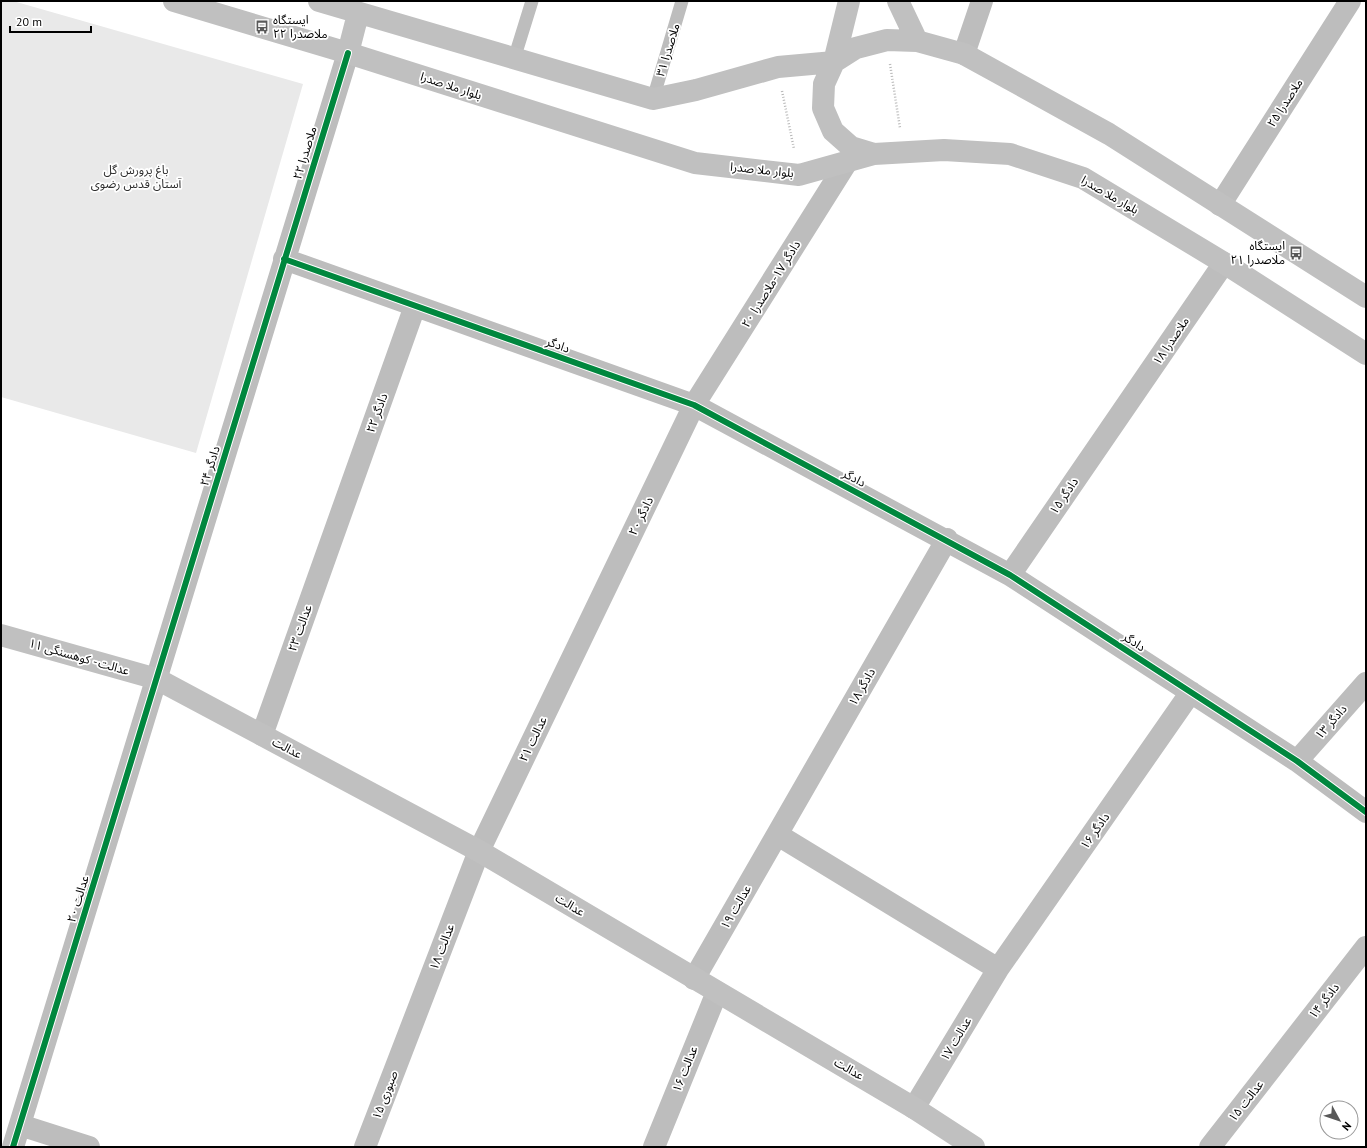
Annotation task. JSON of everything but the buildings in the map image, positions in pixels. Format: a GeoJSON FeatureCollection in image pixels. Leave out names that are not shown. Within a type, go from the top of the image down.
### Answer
{"type":"FeatureCollection","features":[{"type":"Feature","properties":{"kind":"main road","name":"بلوار ملا صدرا"},"geometry":{"type":"LineString","coordinates":[[174,1],[348,53],[695,163],[799,175],[874,154],[944,150],[1010,154],[1083,178],[1224,263],[1366,354]]}},
{"type":"Feature","properties":{"kind":"main road"},"geometry":{"type":"LineString","coordinates":[[319,1],[360,7],[514,59],[653,99],[696,90],[778,67],[834,62],[856,48],[887,40],[917,41],[964,54],[1109,134],[1366,298]]}},
{"type":"Feature","properties":{"kind":"main road"},"geometry":{"type":"LineString","coordinates":[[849,1],[834,62],[824,84],[824,108],[833,131],[851,147],[874,154]]}},
{"type":"Feature","properties":{"kind":"main road"},"geometry":{"type":"LineString","coordinates":[[898,1],[917,41]]}},
{"type":"Feature","properties":{"kind":"main road"},"geometry":{"type":"LineString","coordinates":[[348,53],[360,7]]}},
{"type":"Feature","properties":{"kind":"main road","name":"عدالت - کوهسنگی ۱۱"},"geometry":{"type":"LineString","coordinates":[[1,635],[157,679]]}},
{"type":"Feature","properties":{"kind":"main road","name":"عدالت"},"geometry":{"type":"LineString","coordinates":[[157,679],[479,851],[914,1108],[974,1147]]}},
{"type":"Feature","properties":{"kind":"street"},"geometry":{"type":"LineString","coordinates":[[964,54],[982,1]]}},
{"type":"Feature","properties":{"kind":"street","name":"ملاصدرا ۲۵"},"geometry":{"type":"LineString","coordinates":[[1220,204],[1350,1]]}},
{"type":"Feature","properties":{"kind":"street","name":"ملاصدرا ۲۲"},"geometry":{"type":"LineString","coordinates":[[284,259],[348,53]]}},
{"type":"Feature","properties":{"kind":"street","name":"دادگر ۱۷-ملاصدرا ۲۰"},"geometry":{"type":"LineString","coordinates":[[694,405],[847,162]]}},
{"type":"Feature","properties":{"kind":"street","name":"دادگر"},"geometry":{"type":"LineString","coordinates":[[284,259],[694,405],[947,539],[1010,575],[1297,761],[1366,812]]}},
{"type":"Feature","properties":{"kind":"street","name":"دادگر ۲۴"},"geometry":{"type":"LineString","coordinates":[[157,679],[284,259]]}},
{"type":"Feature","properties":{"kind":"street","name":"ملاصدرا ۱۸"},"geometry":{"type":"LineString","coordinates":[[1118,418],[1224,263]]}},
{"type":"Feature","properties":{"kind":"street","name":"دادگر ۲۲"},"geometry":{"type":"LineString","coordinates":[[339,521],[415,306]]}},
{"type":"Feature","properties":{"kind":"street","name":"دادگر ۲۰"},"geometry":{"type":"LineString","coordinates":[[587,627],[694,405]]}},
{"type":"Feature","properties":{"kind":"street","name":"دادگر ۱۵"},"geometry":{"type":"LineString","coordinates":[[1010,575],[1118,418]]}},
{"type":"Feature","properties":{"kind":"street","name":"عدالت ۲۳"},"geometry":{"type":"LineString","coordinates":[[262,735],[339,521]]}},
{"type":"Feature","properties":{"kind":"street","name":"دادگر ۱۸"},"geometry":{"type":"LineString","coordinates":[[778,835],[947,539]]}},
{"type":"Feature","properties":{"kind":"street","name":"عدالت ۲۱"},"geometry":{"type":"LineString","coordinates":[[479,851],[587,627]]}},
{"type":"Feature","properties":{"kind":"street","name":"عدالت ۲۰"},"geometry":{"type":"LineString","coordinates":[[13,1147],[157,679]]}},
{"type":"Feature","properties":{"kind":"street","name":"دادگر ۱۳"},"geometry":{"type":"LineString","coordinates":[[1297,761],[1366,683]]}},
{"type":"Feature","properties":{"kind":"street","name":"دادگر ۱۶"},"geometry":{"type":"LineString","coordinates":[[998,970],[1191,692]]}},
{"type":"Feature","properties":{"kind":"street"},"geometry":{"type":"LineString","coordinates":[[778,835],[998,970]]}},
{"type":"Feature","properties":{"kind":"street","name":"عدالت ۱۹"},"geometry":{"type":"LineString","coordinates":[[694,979],[778,835]]}},
{"type":"Feature","properties":{"kind":"street","name":"عدالت ۱۸"},"geometry":{"type":"LineString","coordinates":[[405,1044],[479,851]]}},
{"type":"Feature","properties":{"kind":"street","name":"دادگر ۱۴"},"geometry":{"type":"LineString","coordinates":[[1282,1055],[1366,947]]}},
{"type":"Feature","properties":{"kind":"street","name":"عدالت ۱۷"},"geometry":{"type":"LineString","coordinates":[[914,1108],[998,970]]}},
{"type":"Feature","properties":{"kind":"street","name":"عدالت ۱۶"},"geometry":{"type":"LineString","coordinates":[[654,1147],[717,992]]}},
{"type":"Feature","properties":{"kind":"street","name":"صبوری ۱۵"},"geometry":{"type":"LineString","coordinates":[[365,1147],[405,1044]]}},
{"type":"Feature","properties":{"kind":"street","name":"عدالت ۱۵"},"geometry":{"type":"LineString","coordinates":[[1210,1147],[1282,1055]]}},
{"type":"Feature","properties":{"kind":"street"},"geometry":{"type":"LineString","coordinates":[[20,1125],[89,1147]]}},
{"type":"Feature","properties":{"kind":"lane"},"geometry":{"type":"LineString","coordinates":[[514,59],[532,1]]}},
{"type":"Feature","properties":{"kind":"lane","name":"ملاصدرا ۳۱"},"geometry":{"type":"LineString","coordinates":[[653,99],[682,1]]}},
{"type":"Feature","properties":{"kind":"path"},"geometry":{"type":"LineString","coordinates":[[887,40],[904,152]]}},
{"type":"Feature","properties":{"kind":"path"},"geometry":{"type":"LineString","coordinates":[[778,67],[799,175]]}},
{"type":"Feature","properties":{"kind":"green space","name":"باغ پرورش گل آستان قدس رضوی"},"geometry":{"type":"Polygon","coordinates":[[[1,1],[13,1],[303,84],[196,453],[1,397],[1,1]]]}},
{"type":"Feature","properties":{"kind":"cycle path"},"geometry":{"type":"LineString","coordinates":[[13,1147],[348,53]]}},
{"type":"Feature","properties":{"kind":"cycle path"},"geometry":{"type":"LineString","coordinates":[[284,259],[694,405],[1010,575],[1297,761],[1366,812]]}},
{"type":"Feature","properties":{"kind":"place","name":"ایستگاه ملاصدرا ۲۲"},"geometry":{"type":"Point","coordinates":[262,27]}},
{"type":"Feature","properties":{"kind":"place","name":"ایستگاه ملاصدرا ۲۱"},"geometry":{"type":"Point","coordinates":[1296,253]}}]}
